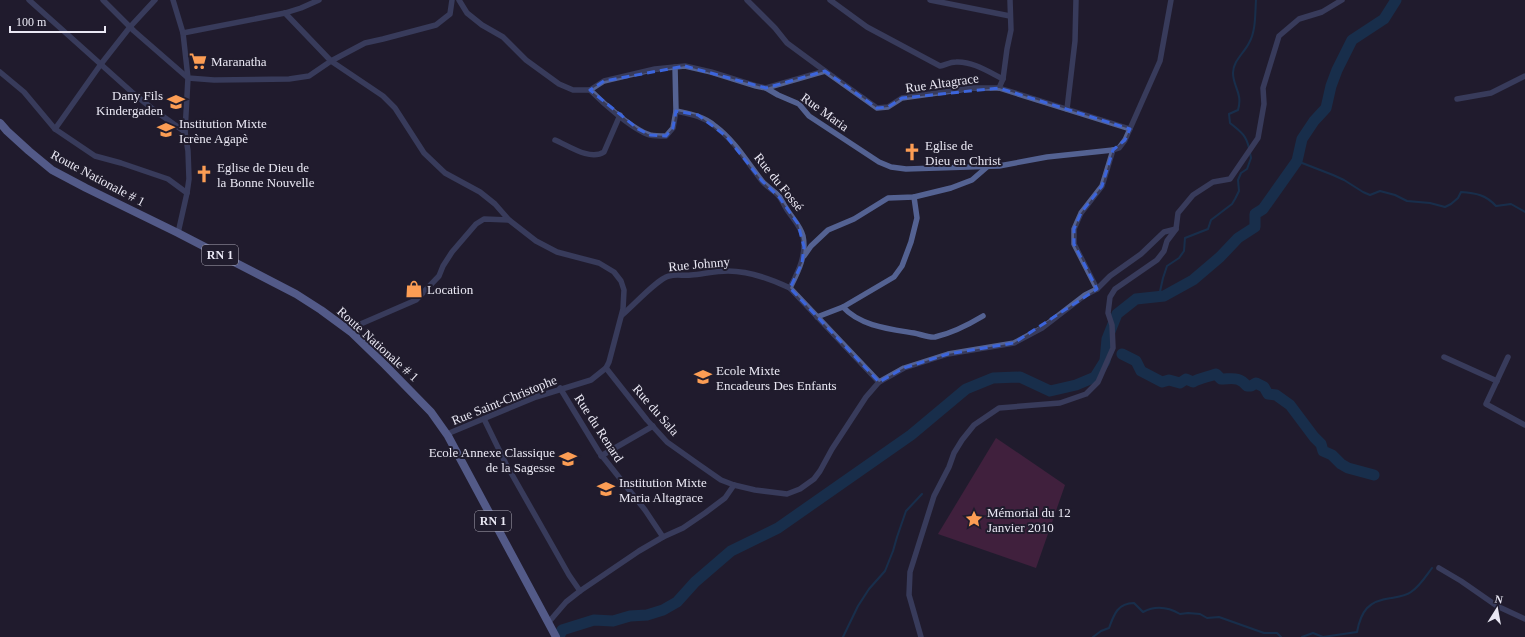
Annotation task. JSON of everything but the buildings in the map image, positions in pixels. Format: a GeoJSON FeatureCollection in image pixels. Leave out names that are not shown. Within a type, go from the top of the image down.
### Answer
{"type":"FeatureCollection","features":[{"type":"Feature","properties":{"kind":"main road","name":"Route Nationale # 1"},"geometry":{"type":"LineString","coordinates":[[0,123],[6,131],[52,170],[296,294],[351,332],[427,406],[447,434],[556,637]]}},
{"type":"Feature","properties":{"kind":"street"},"geometry":{"type":"LineString","coordinates":[[29,0],[101,64],[111,75],[154,110],[185,132]]}},
{"type":"Feature","properties":{"kind":"street"},"geometry":{"type":"LineString","coordinates":[[103,0],[130,27],[188,78],[214,80],[289,79],[309,76],[331,61],[365,43],[436,24],[450,14],[452,0]]}},
{"type":"Feature","properties":{"kind":"street"},"geometry":{"type":"LineString","coordinates":[[56,129],[101,64],[130,27],[155,0]]}},
{"type":"Feature","properties":{"kind":"street"},"geometry":{"type":"LineString","coordinates":[[174,0],[183,33],[188,78],[185,132],[188,151],[188,179],[187,193],[178,233]]}},
{"type":"Feature","properties":{"kind":"street"},"geometry":{"type":"LineString","coordinates":[[183,33],[285,13],[319,0]]}},
{"type":"Feature","properties":{"kind":"street"},"geometry":{"type":"LineString","coordinates":[[459,0],[467,13],[474,19],[503,37],[526,60],[559,84],[573,90],[590,90],[601,101],[638,129],[650,135],[666,136],[673,128],[676,111],[675,67]]}},
{"type":"Feature","properties":{"kind":"street","name":"Rue Altagrace"},"geometry":{"type":"LineString","coordinates":[[747,0],[775,28],[787,43],[877,108],[888,107],[902,98],[973,88],[999,88],[1130,129]]}},
{"type":"Feature","properties":{"kind":"street"},"geometry":{"type":"LineString","coordinates":[[830,0],[867,27],[940,66],[956,62],[965,63],[985,70],[1003,79]]}},
{"type":"Feature","properties":{"kind":"street"},"geometry":{"type":"LineString","coordinates":[[930,0],[1010,16]]}},
{"type":"Feature","properties":{"kind":"street"},"geometry":{"type":"LineString","coordinates":[[999,88],[1003,79],[1011,30],[1010,0]]}},
{"type":"Feature","properties":{"kind":"street"},"geometry":{"type":"LineString","coordinates":[[1067,109],[1075,41],[1076,0]]}},
{"type":"Feature","properties":{"kind":"street"},"geometry":{"type":"LineString","coordinates":[[1098,289],[1074,244],[1074,229],[1081,213],[1102,186],[1114,150],[1119,148],[1130,129],[1160,61],[1171,0]]}},
{"type":"Feature","properties":{"kind":"street"},"geometry":{"type":"LineString","coordinates":[[921,637],[909,595],[910,572],[934,496],[954,453],[962,440],[974,425],[999,408],[1060,404],[1086,394],[1098,382],[1113,348],[1112,325],[1108,313],[1110,297],[1115,289],[1157,260],[1164,251],[1167,241],[1176,229],[1178,213],[1193,195],[1213,182],[1230,179],[1258,138],[1264,104],[1263,88],[1279,36],[1299,19],[1322,12],[1342,0]]}},
{"type":"Feature","properties":{"kind":"street"},"geometry":{"type":"LineString","coordinates":[[285,13],[331,61],[383,96],[395,108],[424,153],[446,173],[480,192],[495,204],[509,220],[536,241],[557,252],[599,263],[614,272],[621,281],[624,290],[622,316],[606,368]]}},
{"type":"Feature","properties":{"kind":"street","name":"Rue Maria"},"geometry":{"type":"LineString","coordinates":[[590,90],[604,81],[655,69],[685,66],[711,72],[766,88],[799,104],[809,116],[884,164],[891,167],[906,169],[987,167],[1047,157],[1114,150]]}},
{"type":"Feature","properties":{"kind":"street"},"geometry":{"type":"LineString","coordinates":[[766,88],[825,71]]}},
{"type":"Feature","properties":{"kind":"street"},"geometry":{"type":"LineString","coordinates":[[0,72],[24,92],[56,129],[95,156],[121,162],[168,179],[187,193]]}},
{"type":"Feature","properties":{"kind":"street"},"geometry":{"type":"LineString","coordinates":[[1457,99],[1491,93],[1525,76]]}},
{"type":"Feature","properties":{"kind":"street","name":"Rue du Fossé"},"geometry":{"type":"LineString","coordinates":[[676,111],[698,115],[714,125],[726,136],[747,160],[762,182],[779,197],[798,224],[803,236],[803,258],[790,288]]}},
{"type":"Feature","properties":{"kind":"street"},"geometry":{"type":"LineString","coordinates":[[555,140],[590,154],[600,154],[604,152],[620,115]]}},
{"type":"Feature","properties":{"kind":"street"},"geometry":{"type":"LineString","coordinates":[[803,258],[811,246],[828,230],[854,219],[888,198],[914,197],[951,188],[972,180],[987,167]]}},
{"type":"Feature","properties":{"kind":"street"},"geometry":{"type":"LineString","coordinates":[[817,316],[843,307],[894,277],[902,266],[912,242],[916,218],[914,197]]}},
{"type":"Feature","properties":{"kind":"street"},"geometry":{"type":"LineString","coordinates":[[351,332],[356,326],[416,300],[439,276],[443,266],[452,252],[476,224],[484,219],[509,220]]}},
{"type":"Feature","properties":{"kind":"street","name":"Rue du Sala"},"geometry":{"type":"LineString","coordinates":[[606,368],[667,442],[721,480],[755,490],[787,494],[800,489],[814,479],[853,416],[866,397],[879,382],[904,368],[948,354],[1014,343],[1042,328],[1085,295],[1098,289],[1110,276],[1141,254],[1164,232],[1176,229]]}},
{"type":"Feature","properties":{"kind":"street","name":"Rue Johnny"},"geometry":{"type":"LineString","coordinates":[[622,316],[662,280],[670,275],[690,275],[729,271],[755,275],[790,288]]}},
{"type":"Feature","properties":{"kind":"street"},"geometry":{"type":"LineString","coordinates":[[790,288],[879,382]]}},
{"type":"Feature","properties":{"kind":"street"},"geometry":{"type":"LineString","coordinates":[[843,307],[848,313],[879,327],[933,337],[957,330],[983,316]]}},
{"type":"Feature","properties":{"kind":"street"},"geometry":{"type":"LineString","coordinates":[[1508,356],[1486,404],[1525,425]]}},
{"type":"Feature","properties":{"kind":"street"},"geometry":{"type":"LineString","coordinates":[[1444,357],[1497,381]]}},
{"type":"Feature","properties":{"kind":"street","name":"Rue Saint-Christophe"},"geometry":{"type":"LineString","coordinates":[[447,434],[536,396],[591,380],[606,368]]}},
{"type":"Feature","properties":{"kind":"street","name":"Rue du Renard"},"geometry":{"type":"LineString","coordinates":[[560,388],[601,456],[645,510],[663,537]]}},
{"type":"Feature","properties":{"kind":"street"},"geometry":{"type":"LineString","coordinates":[[484,419],[513,476],[569,575],[580,591]]}},
{"type":"Feature","properties":{"kind":"street"},"geometry":{"type":"LineString","coordinates":[[601,456],[653,426]]}},
{"type":"Feature","properties":{"kind":"street"},"geometry":{"type":"LineString","coordinates":[[548,623],[566,602],[580,591],[663,537],[683,528],[705,513],[725,498],[734,485]]}},
{"type":"Feature","properties":{"kind":"street"},"geometry":{"type":"LineString","coordinates":[[1438,568],[1461,581],[1497,606],[1525,619]]}},
{"type":"Feature","properties":{"kind":"highlighted area"},"geometry":{"type":"Polygon","coordinates":[[[685,66],[766,88],[825,71],[877,108],[888,107],[902,98],[999,88],[1130,129],[1125,140],[1113,150],[1102,186],[1081,213],[1074,229],[1074,244],[1097,289],[1014,343],[948,354],[904,368],[879,382],[790,288],[802,263],[804,247],[798,224],[779,197],[762,181],[726,136],[698,115],[676,111],[673,128],[666,136],[650,135],[638,129],[590,90],[604,81],[685,66]]]}},
{"type":"Feature","properties":{"kind":"shaded area"},"geometry":{"type":"Polygon","coordinates":[[[996,438],[1065,485],[1036,568],[938,534],[996,438]]]}},
{"type":"Feature","properties":{"kind":"waterway"},"geometry":{"type":"LineString","coordinates":[[1249,148],[1242,134],[1230,123],[1229,114],[1238,110],[1239,95],[1233,78],[1233,69],[1247,47],[1253,33],[1256,0]]}},
{"type":"Feature","properties":{"kind":"waterway"},"geometry":{"type":"LineString","coordinates":[[559,637],[562,630],[594,620],[613,621],[630,616],[647,615],[663,610],[677,602],[695,582],[731,551],[778,528],[911,435],[966,389],[993,378],[1020,377],[1050,391],[1076,385],[1095,377],[1105,361],[1107,339],[1117,314],[1136,299],[1164,296],[1193,280],[1220,257],[1238,238],[1255,227],[1255,214],[1263,209],[1297,161],[1302,139],[1314,121],[1326,108],[1331,86],[1337,70],[1352,40],[1384,19],[1396,0]]}},
{"type":"Feature","properties":{"kind":"waterway"},"geometry":{"type":"LineString","coordinates":[[1159,296],[1167,266],[1179,258],[1184,251],[1185,238],[1208,229],[1211,220],[1232,204],[1239,191],[1238,180],[1241,173],[1247,169],[1251,158],[1250,153]]}},
{"type":"Feature","properties":{"kind":"waterway"},"geometry":{"type":"LineString","coordinates":[[1297,161],[1344,180],[1370,195],[1380,191],[1395,195],[1407,201],[1430,203],[1445,207],[1458,198],[1461,192],[1466,192],[1484,197],[1496,206],[1511,204],[1525,212]]}},
{"type":"Feature","properties":{"kind":"waterway"},"geometry":{"type":"LineString","coordinates":[[1122,354],[1136,361],[1141,371],[1162,382],[1169,380],[1180,383],[1186,379],[1193,382],[1216,374],[1221,379],[1238,379],[1247,386],[1251,386],[1256,383],[1264,387],[1268,394],[1276,395],[1290,405],[1321,444],[1323,451],[1332,455],[1341,464],[1348,468],[1374,475]]}},
{"type":"Feature","properties":{"kind":"waterway"},"geometry":{"type":"LineString","coordinates":[[843,637],[858,606],[869,589],[885,571],[906,511],[922,494]]}},
{"type":"Feature","properties":{"kind":"waterway"},"geometry":{"type":"LineString","coordinates":[[1302,637],[1313,633],[1323,637],[1357,632],[1363,613],[1367,608],[1383,599],[1401,596],[1414,590],[1432,568]]}},
{"type":"Feature","properties":{"kind":"waterway"},"geometry":{"type":"LineString","coordinates":[[1093,637],[1101,631],[1109,628],[1117,610],[1120,607],[1134,603],[1143,612],[1153,608],[1166,608],[1180,614],[1200,614],[1207,618],[1219,617],[1264,633],[1277,633],[1281,637]]}},
{"type":"Feature","properties":{"kind":"place","name":"Maranatha"},"geometry":{"type":"Point","coordinates":[198,61]}},
{"type":"Feature","properties":{"kind":"place","name":"Dany Fils Kindergaden"},"geometry":{"type":"Point","coordinates":[176,102]}},
{"type":"Feature","properties":{"kind":"place","name":"Institution Mixte Icrène Agapè"},"geometry":{"type":"Point","coordinates":[166,130]}},
{"type":"Feature","properties":{"kind":"place","name":"Eglise de Dieu en Christ"},"geometry":{"type":"Point","coordinates":[912,152]}},
{"type":"Feature","properties":{"kind":"place","name":"Eglise de Dieu de la Bonne Nouvelle"},"geometry":{"type":"Point","coordinates":[204,174]}},
{"type":"Feature","properties":{"kind":"place","name":"Location"},"geometry":{"type":"Point","coordinates":[414,289]}},
{"type":"Feature","properties":{"kind":"place","name":"Ecole Mixte Encadeurs Des Enfants"},"geometry":{"type":"Point","coordinates":[703,377]}},
{"type":"Feature","properties":{"kind":"place","name":"Ecole Annexe Classique de la Sagesse"},"geometry":{"type":"Point","coordinates":[568,459]}},
{"type":"Feature","properties":{"kind":"place","name":"Institution Mixte Maria Altagrace"},"geometry":{"type":"Point","coordinates":[606,489]}},
{"type":"Feature","properties":{"kind":"place","name":"Mémorial du 12 Janvier 2010"},"geometry":{"type":"Point","coordinates":[974,519]}}]}
